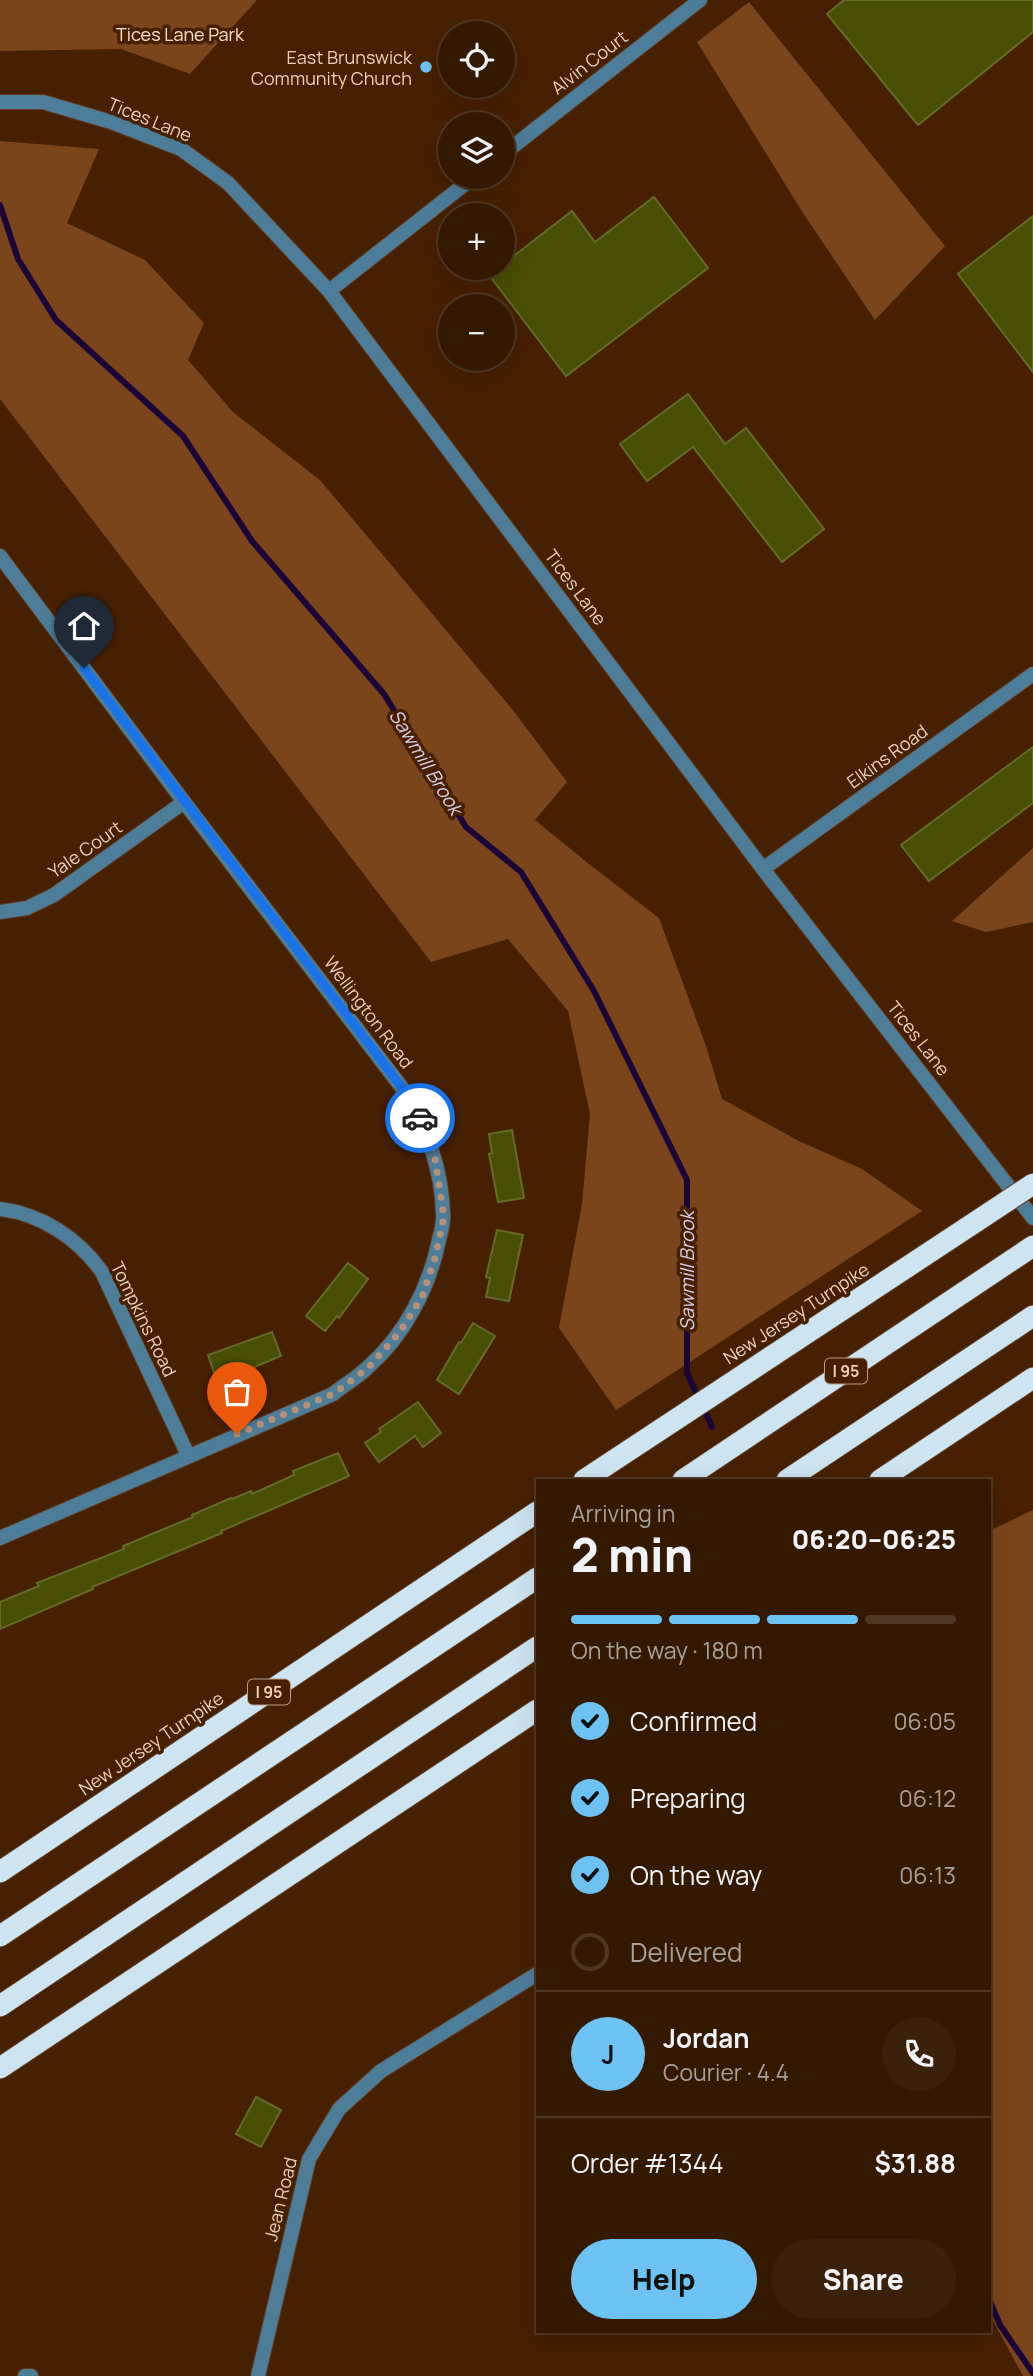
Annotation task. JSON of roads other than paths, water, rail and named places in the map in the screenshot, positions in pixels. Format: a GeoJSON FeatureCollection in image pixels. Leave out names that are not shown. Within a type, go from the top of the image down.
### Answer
{"type":"FeatureCollection","features":[{"type":"Feature","properties":{"kind":"highway","name":"New Jersey Turnpike"},"geometry":{"type":"LineString","coordinates":[[586,1479],[1033,1184]]}},
{"type":"Feature","properties":{"kind":"highway","name":"I 95"},"geometry":{"type":"LineString","coordinates":[[684,1479],[1033,1246]]}},
{"type":"Feature","properties":{"kind":"highway"},"geometry":{"type":"LineString","coordinates":[[788,1479],[1033,1316]]}},
{"type":"Feature","properties":{"kind":"highway"},"geometry":{"type":"LineString","coordinates":[[882,1479],[1033,1378]]}},
{"type":"Feature","properties":{"kind":"highway","name":"New Jersey Turnpike"},"geometry":{"type":"LineString","coordinates":[[0,1872],[536,1513]]}},
{"type":"Feature","properties":{"kind":"highway"},"geometry":{"type":"LineString","coordinates":[[0,1936],[536,1579]]}},
{"type":"Feature","properties":{"kind":"highway"},"geometry":{"type":"LineString","coordinates":[[0,2006],[536,1648]]}},
{"type":"Feature","properties":{"kind":"highway"},"geometry":{"type":"LineString","coordinates":[[0,2068],[536,1711]]}},
{"type":"Feature","properties":{"kind":"street","name":"Alvin Court"},"geometry":{"type":"LineString","coordinates":[[515,145],[699,0]]}},
{"type":"Feature","properties":{"kind":"street","name":"Tices Lane"},"geometry":{"type":"LineString","coordinates":[[0,102],[43,102],[111,122],[181,149],[228,183],[329,291],[763,869],[1033,1218]]}},
{"type":"Feature","properties":{"kind":"street"},"geometry":{"type":"LineString","coordinates":[[329,291],[459,189]]}},
{"type":"Feature","properties":{"kind":"street","name":"Wellington Road"},"geometry":{"type":"LineString","coordinates":[[0,556],[406,1093],[434,1152],[444,1217],[435,1258],[422,1297],[399,1333],[368,1368],[333,1394],[0,1538]]}},
{"type":"Feature","properties":{"kind":"street","name":"Elkins Road"},"geometry":{"type":"LineString","coordinates":[[763,869],[1033,674]]}},
{"type":"Feature","properties":{"kind":"street","name":"Yale Court"},"geometry":{"type":"LineString","coordinates":[[0,912],[27,908],[54,895],[184,802]]}},
{"type":"Feature","properties":{"kind":"street","name":"Tompkins Road"},"geometry":{"type":"LineString","coordinates":[[0,1209],[37,1219],[62,1232],[89,1253],[102,1272],[188,1455]]}},
{"type":"Feature","properties":{"kind":"street","name":"Jean Road"},"geometry":{"type":"LineString","coordinates":[[258,2376],[309,2159],[340,2109],[381,2071],[536,1975]]}},
{"type":"Feature","properties":{"kind":"street"},"geometry":{"type":"LineString","coordinates":[[25,2376],[32,2376]]}},
{"type":"Feature","properties":{"kind":"waterway","name":"Sawmill Brook"},"geometry":{"type":"LineString","coordinates":[[0,205],[18,259],[56,320],[183,436],[252,541],[384,694],[466,827],[521,872],[594,991],[687,1180],[687,1373],[712,1427]]}},
{"type":"Feature","properties":{"kind":"waterway","name":"Sawmill Brook"},"geometry":{"type":"LineString","coordinates":[[991,2304],[1000,2325],[1033,2373]]}},
{"type":"Feature","properties":{"kind":"place","name":"East Brunswick Community Church"},"geometry":{"type":"Point","coordinates":[426,67]}},
{"type":"Feature","properties":{"kind":"park label","name":"Tices Lane Park"},"geometry":{"type":"Point","coordinates":[180,34]}}]}
